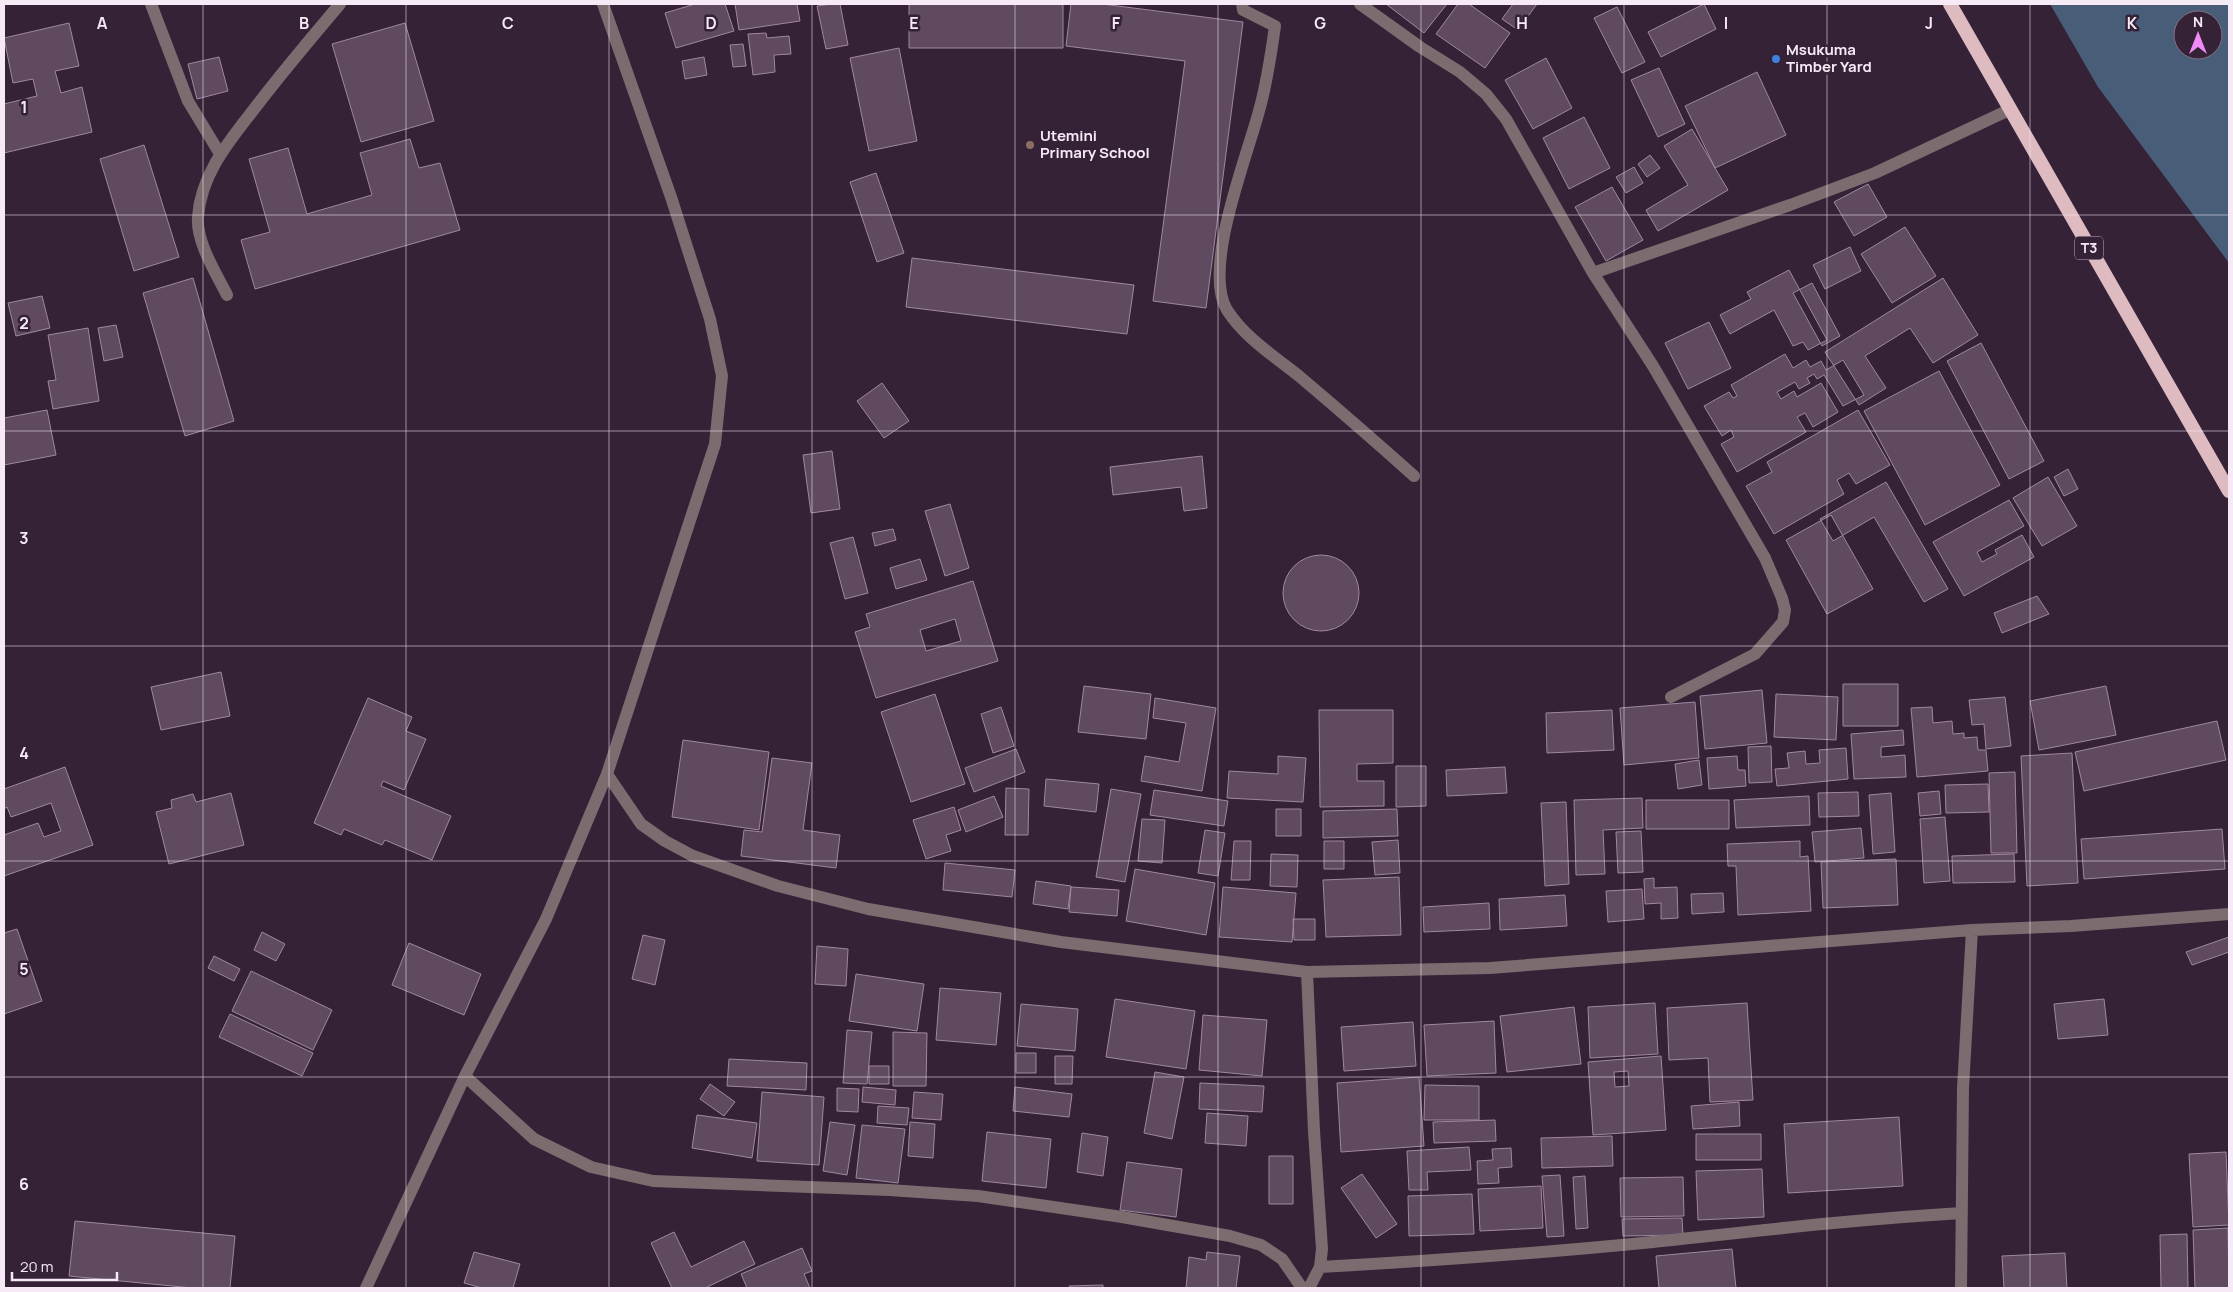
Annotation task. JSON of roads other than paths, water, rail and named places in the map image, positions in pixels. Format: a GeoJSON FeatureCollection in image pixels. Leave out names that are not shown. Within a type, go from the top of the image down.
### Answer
{"type":"FeatureCollection","features":[{"type":"Feature","properties":{"kind":"highway","name":"T3"},"geometry":{"type":"LineString","coordinates":[[1950,4],[2229,491]]}},
{"type":"Feature","properties":{"kind":"street"},"geometry":{"type":"LineString","coordinates":[[151,4],[188,101],[220,154]]}},
{"type":"Feature","properties":{"kind":"street"},"geometry":{"type":"LineString","coordinates":[[227,295],[204,249],[198,219],[203,188],[220,154],[271,87],[340,4]]}},
{"type":"Feature","properties":{"kind":"street"},"geometry":{"type":"LineString","coordinates":[[366,1288],[465,1076],[546,919],[608,774],[715,444],[722,376],[707,310],[671,197],[603,4]]}},
{"type":"Feature","properties":{"kind":"street"},"geometry":{"type":"LineString","coordinates":[[1242,4],[1243,10],[1275,26],[1269,72],[1260,109],[1232,200],[1219,269],[1220,291],[1227,309],[1249,336],[1327,399],[1414,476]]}},
{"type":"Feature","properties":{"kind":"street"},"geometry":{"type":"LineString","coordinates":[[1360,4],[1420,47],[1460,72],[1486,94],[1506,119],[1593,273],[1652,366],[1765,558],[1785,610],[1783,622],[1756,654],[1671,697]]}},
{"type":"Feature","properties":{"kind":"street"},"geometry":{"type":"LineString","coordinates":[[1593,273],[1790,205],[1875,173],[2009,110]]}},
{"type":"Feature","properties":{"kind":"street"},"geometry":{"type":"LineString","coordinates":[[608,774],[641,824],[665,841],[694,856],[778,886],[868,910],[1061,942],[1307,972],[1490,968],[1972,930],[2071,926],[2229,914]]}},
{"type":"Feature","properties":{"kind":"street"},"geometry":{"type":"LineString","coordinates":[[1962,1288],[1963,1088],[1972,930]]}},
{"type":"Feature","properties":{"kind":"street"},"geometry":{"type":"LineString","coordinates":[[1307,972],[1314,1131],[1322,1249],[1320,1267],[1309,1288]]}},
{"type":"Feature","properties":{"kind":"street"},"geometry":{"type":"LineString","coordinates":[[465,1076],[534,1139],[590,1167],[652,1180],[889,1190],[978,1196],[1122,1217],[1230,1236],[1261,1245],[1282,1259],[1302,1288]]}},
{"type":"Feature","properties":{"kind":"street"},"geometry":{"type":"LineString","coordinates":[[1320,1267],[1485,1258],[1654,1242],[1871,1218],[1962,1213]]}},
{"type":"Feature","properties":{"kind":"water"},"geometry":{"type":"Polygon","coordinates":[[[2050,4],[2229,4],[2229,263],[2098,87],[2050,4]]]}},
{"type":"Feature","properties":{"kind":"place","name":"Msukuma Timber Yard"},"geometry":{"type":"Point","coordinates":[1776,59]}},
{"type":"Feature","properties":{"kind":"place","name":"Utemini Primary School"},"geometry":{"type":"Point","coordinates":[1030,145]}}]}
